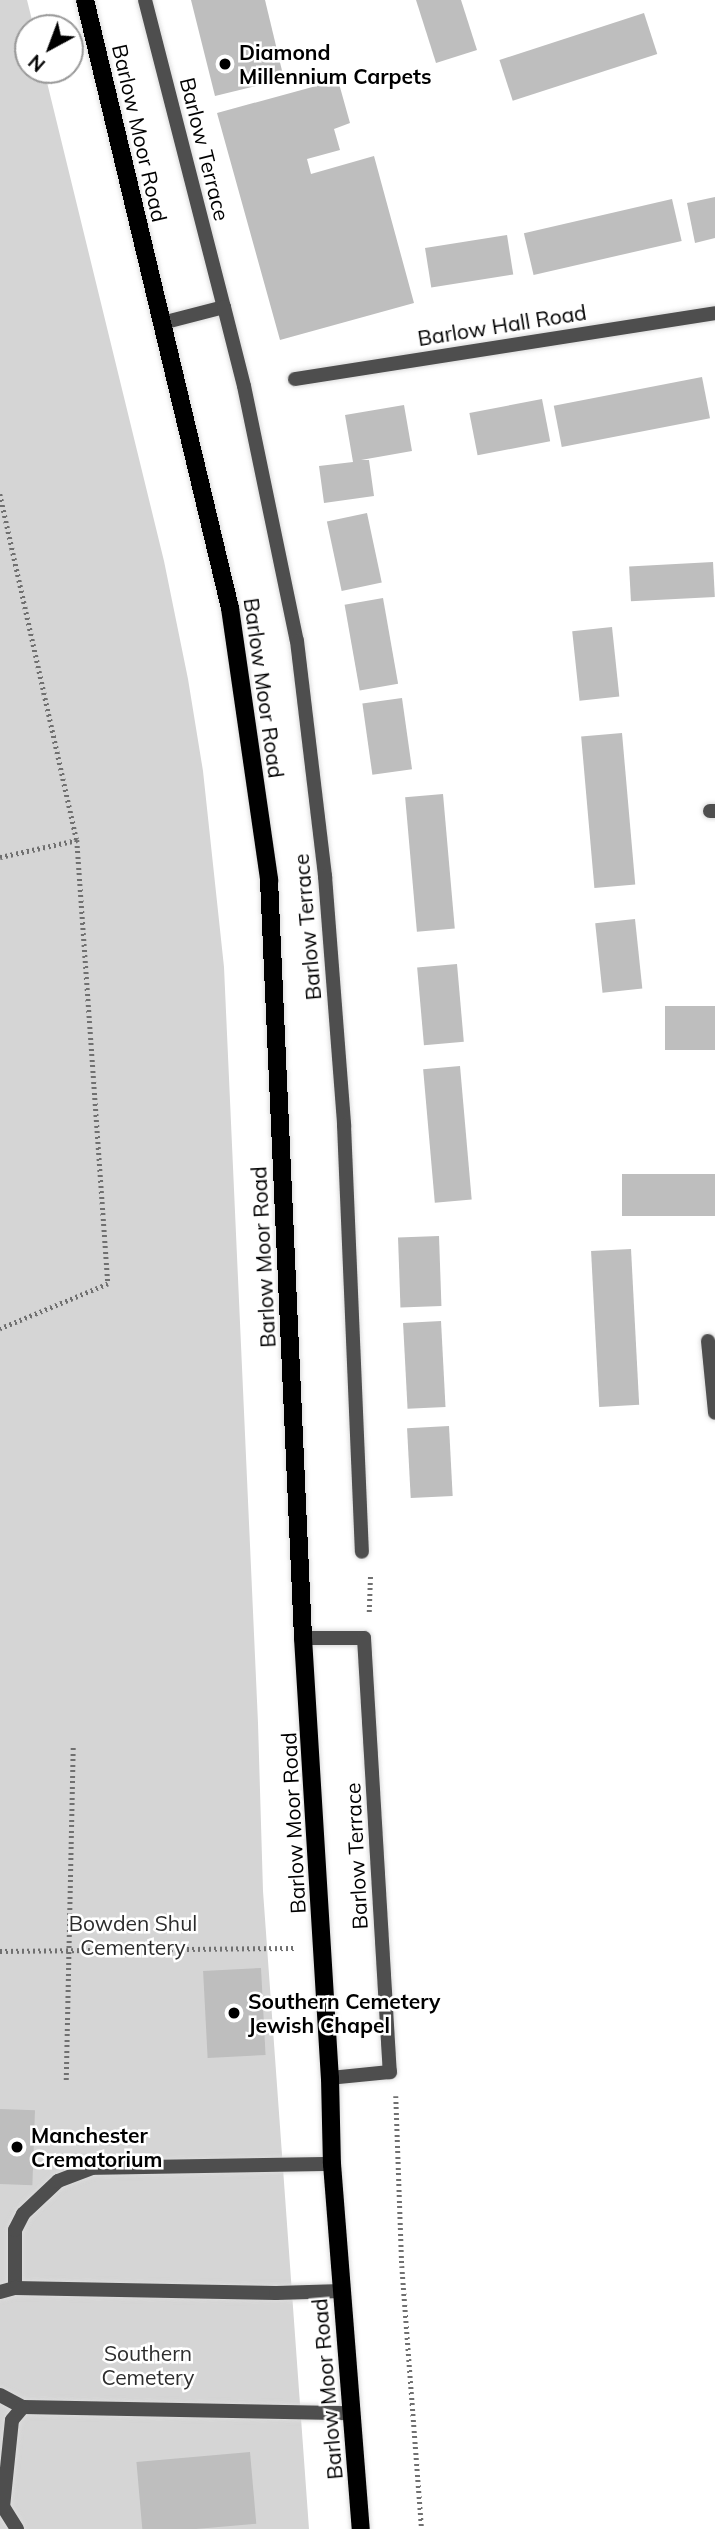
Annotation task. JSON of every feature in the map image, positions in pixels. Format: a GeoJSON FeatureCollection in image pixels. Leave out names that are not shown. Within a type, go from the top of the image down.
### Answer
{"type":"FeatureCollection","features":[{"type":"Feature","properties":{"kind":"main road","name":"Barlow Moor Road"},"geometry":{"type":"LineString","coordinates":[[85,0],[230,608],[269,880],[303,1638],[323,1947],[332,2164],[350,2413],[362,2529]]}},
{"type":"Feature","properties":{"kind":"street","name":"Barlow Terrace"},"geometry":{"type":"LineString","coordinates":[[145,0],[244,386],[298,641],[325,876],[344,1125],[362,1552]]}},
{"type":"Feature","properties":{"kind":"street"},"geometry":{"type":"LineString","coordinates":[[162,323],[224,307]]}},
{"type":"Feature","properties":{"kind":"street","name":"Barlow Hall Road"},"geometry":{"type":"LineString","coordinates":[[295,379],[715,313]]}},
{"type":"Feature","properties":{"kind":"street"},"geometry":{"type":"LineString","coordinates":[[708,1341],[715,1413]]}},
{"type":"Feature","properties":{"kind":"street"},"geometry":{"type":"LineString","coordinates":[[303,1638],[364,1638]]}},
{"type":"Feature","properties":{"kind":"street","name":"Barlow Terrace"},"geometry":{"type":"LineString","coordinates":[[364,1638],[390,2072]]}},
{"type":"Feature","properties":{"kind":"street"},"geometry":{"type":"LineString","coordinates":[[330,2078],[390,2072]]}},
{"type":"Feature","properties":{"kind":"street"},"geometry":{"type":"LineString","coordinates":[[15,2288],[15,2230],[23,2214],[45,2191],[80,2172],[92,2168],[332,2164]]}},
{"type":"Feature","properties":{"kind":"street"},"geometry":{"type":"LineString","coordinates":[[0,2292],[15,2288],[275,2293],[342,2291]]}},
{"type":"Feature","properties":{"kind":"street"},"geometry":{"type":"LineString","coordinates":[[0,2395],[23,2407],[350,2413]]}},
{"type":"Feature","properties":{"kind":"street"},"geometry":{"type":"LineString","coordinates":[[17,2529],[3,2507],[12,2420],[23,2407]]}},
{"type":"Feature","properties":{"kind":"path"},"geometry":{"type":"LineString","coordinates":[[0,494],[77,840],[108,1284],[0,1329]]}},
{"type":"Feature","properties":{"kind":"path"},"geometry":{"type":"LineString","coordinates":[[0,857],[77,840]]}},
{"type":"Feature","properties":{"kind":"path"},"geometry":{"type":"LineString","coordinates":[[362,1552],[370,1567],[370,1610],[364,1638]]}},
{"type":"Feature","properties":{"kind":"path"},"geometry":{"type":"LineString","coordinates":[[66,2080],[74,1745]]}},
{"type":"Feature","properties":{"kind":"path"},"geometry":{"type":"LineString","coordinates":[[0,1951],[71,1953],[323,1947]]}},
{"type":"Feature","properties":{"kind":"path"},"geometry":{"type":"LineString","coordinates":[[390,2072],[396,2099],[402,2266],[422,2529]]}},
{"type":"Feature","properties":{"kind":"green space","name":"Southern Cemetery"},"geometry":{"type":"Polygon","coordinates":[[[0,0],[27,0],[30,14],[14,14],[14,84],[47,84],[164,561],[203,771],[224,967],[263,1891],[309,2529],[0,2529],[0,0]]]}},
{"type":"Feature","properties":{"kind":"building"},"geometry":{"type":"Polygon","coordinates":[[[191,0],[265,0],[284,79],[215,96],[191,0]]]}},
{"type":"Feature","properties":{"kind":"building"},"geometry":{"type":"Polygon","coordinates":[[[416,0],[461,0],[477,50],[436,63],[416,0]]]}},
{"type":"Feature","properties":{"kind":"building"},"geometry":{"type":"Polygon","coordinates":[[[644,13],[657,54],[513,101],[499,60],[644,13]]]}},
{"type":"Feature","properties":{"kind":"building"},"geometry":{"type":"Polygon","coordinates":[[[338,80],[350,123],[334,129],[340,150],[307,159],[311,174],[374,156],[414,303],[280,340],[217,113],[338,80]]]}},
{"type":"Feature","properties":{"kind":"building"},"geometry":{"type":"Polygon","coordinates":[[[715,197],[715,238],[695,243],[687,203],[715,197]]]}},
{"type":"Feature","properties":{"kind":"building"},"geometry":{"type":"Polygon","coordinates":[[[672,199],[682,241],[534,275],[524,233],[672,199]]]}},
{"type":"Feature","properties":{"kind":"building"},"geometry":{"type":"Polygon","coordinates":[[[507,235],[513,275],[431,287],[425,248],[507,235]]]}},
{"type":"Feature","properties":{"kind":"building"},"geometry":{"type":"Polygon","coordinates":[[[702,377],[710,418],[562,447],[554,406],[702,377]]]}},
{"type":"Feature","properties":{"kind":"building"},"geometry":{"type":"Polygon","coordinates":[[[542,399],[550,441],[478,455],[469,413],[542,399]]]}},
{"type":"Feature","properties":{"kind":"building"},"geometry":{"type":"Polygon","coordinates":[[[404,405],[412,451],[361,460],[369,460],[374,496],[324,503],[319,466],[353,462],[345,415],[404,405]]]}},
{"type":"Feature","properties":{"kind":"building"},"geometry":{"type":"Polygon","coordinates":[[[367,513],[382,582],[342,591],[327,522],[367,513]]]}},
{"type":"Feature","properties":{"kind":"building"},"geometry":{"type":"Polygon","coordinates":[[[713,562],[715,597],[631,601],[629,566],[713,562]]]}},
{"type":"Feature","properties":{"kind":"building"},"geometry":{"type":"Polygon","coordinates":[[[383,598],[398,684],[360,690],[345,605],[383,598]]]}},
{"type":"Feature","properties":{"kind":"building"},"geometry":{"type":"Polygon","coordinates":[[[612,627],[619,697],[580,701],[572,631],[612,627]]]}},
{"type":"Feature","properties":{"kind":"building"},"geometry":{"type":"Polygon","coordinates":[[[402,698],[412,769],[372,775],[362,704],[402,698]]]}},
{"type":"Feature","properties":{"kind":"building"},"geometry":{"type":"Polygon","coordinates":[[[622,733],[635,884],[594,888],[581,737],[622,733]]]}},
{"type":"Feature","properties":{"kind":"building"},"geometry":{"type":"Polygon","coordinates":[[[443,794],[455,928],[417,932],[405,797],[443,794]]]}},
{"type":"Feature","properties":{"kind":"building"},"geometry":{"type":"Polygon","coordinates":[[[635,919],[642,989],[603,993],[595,923],[635,919]]]}},
{"type":"Feature","properties":{"kind":"building"},"geometry":{"type":"Polygon","coordinates":[[[457,964],[464,1042],[424,1045],[417,967],[457,964]]]}},
{"type":"Feature","properties":{"kind":"building"},"geometry":{"type":"Polygon","coordinates":[[[665,1006],[715,1006],[715,1050],[665,1050],[665,1006]]]}},
{"type":"Feature","properties":{"kind":"building"},"geometry":{"type":"Polygon","coordinates":[[[460,1066],[472,1199],[435,1203],[423,1069],[460,1066]]]}},
{"type":"Feature","properties":{"kind":"building"},"geometry":{"type":"Polygon","coordinates":[[[622,1174],[715,1174],[715,1216],[622,1216],[622,1174]]]}},
{"type":"Feature","properties":{"kind":"building"},"geometry":{"type":"Polygon","coordinates":[[[439,1236],[441,1306],[400,1307],[398,1237],[439,1236]]]}},
{"type":"Feature","properties":{"kind":"building"},"geometry":{"type":"Polygon","coordinates":[[[631,1249],[639,1405],[599,1407],[591,1251],[631,1249]]]}},
{"type":"Feature","properties":{"kind":"building"},"geometry":{"type":"Polygon","coordinates":[[[441,1321],[446,1407],[408,1409],[403,1323],[441,1321]]]}},
{"type":"Feature","properties":{"kind":"building"},"geometry":{"type":"Polygon","coordinates":[[[449,1426],[453,1496],[411,1498],[407,1428],[449,1426]]]}},
{"type":"Feature","properties":{"kind":"building","name":"Southern Cemetery Jewish Chapel"},"geometry":{"type":"Polygon","coordinates":[[[261,1968],[266,2055],[208,2058],[203,1971],[261,1968]]]}},
{"type":"Feature","properties":{"kind":"building","name":"Manchester Crematorium"},"geometry":{"type":"Polygon","coordinates":[[[0,2109],[35,2110],[32,2185],[0,2184],[0,2109]]]}},
{"type":"Feature","properties":{"kind":"building"},"geometry":{"type":"Polygon","coordinates":[[[250,2452],[256,2524],[196,2529],[142,2529],[136,2462],[250,2452]]]}},
{"type":"Feature","properties":{"kind":"place","name":"Diamond Millennium Carpets"},"geometry":{"type":"Point","coordinates":[225,64]}},
{"type":"Feature","properties":{"kind":"place","name":"Southern Cemetery Jewish Chapel"},"geometry":{"type":"Point","coordinates":[234,2013]}},
{"type":"Feature","properties":{"kind":"place","name":"Manchester Crematorium"},"geometry":{"type":"Point","coordinates":[17,2147]}},
{"type":"Feature","properties":{"kind":"park label","name":"Bowden Shul Cementery"},"geometry":{"type":"Point","coordinates":[133,1935]}}]}
